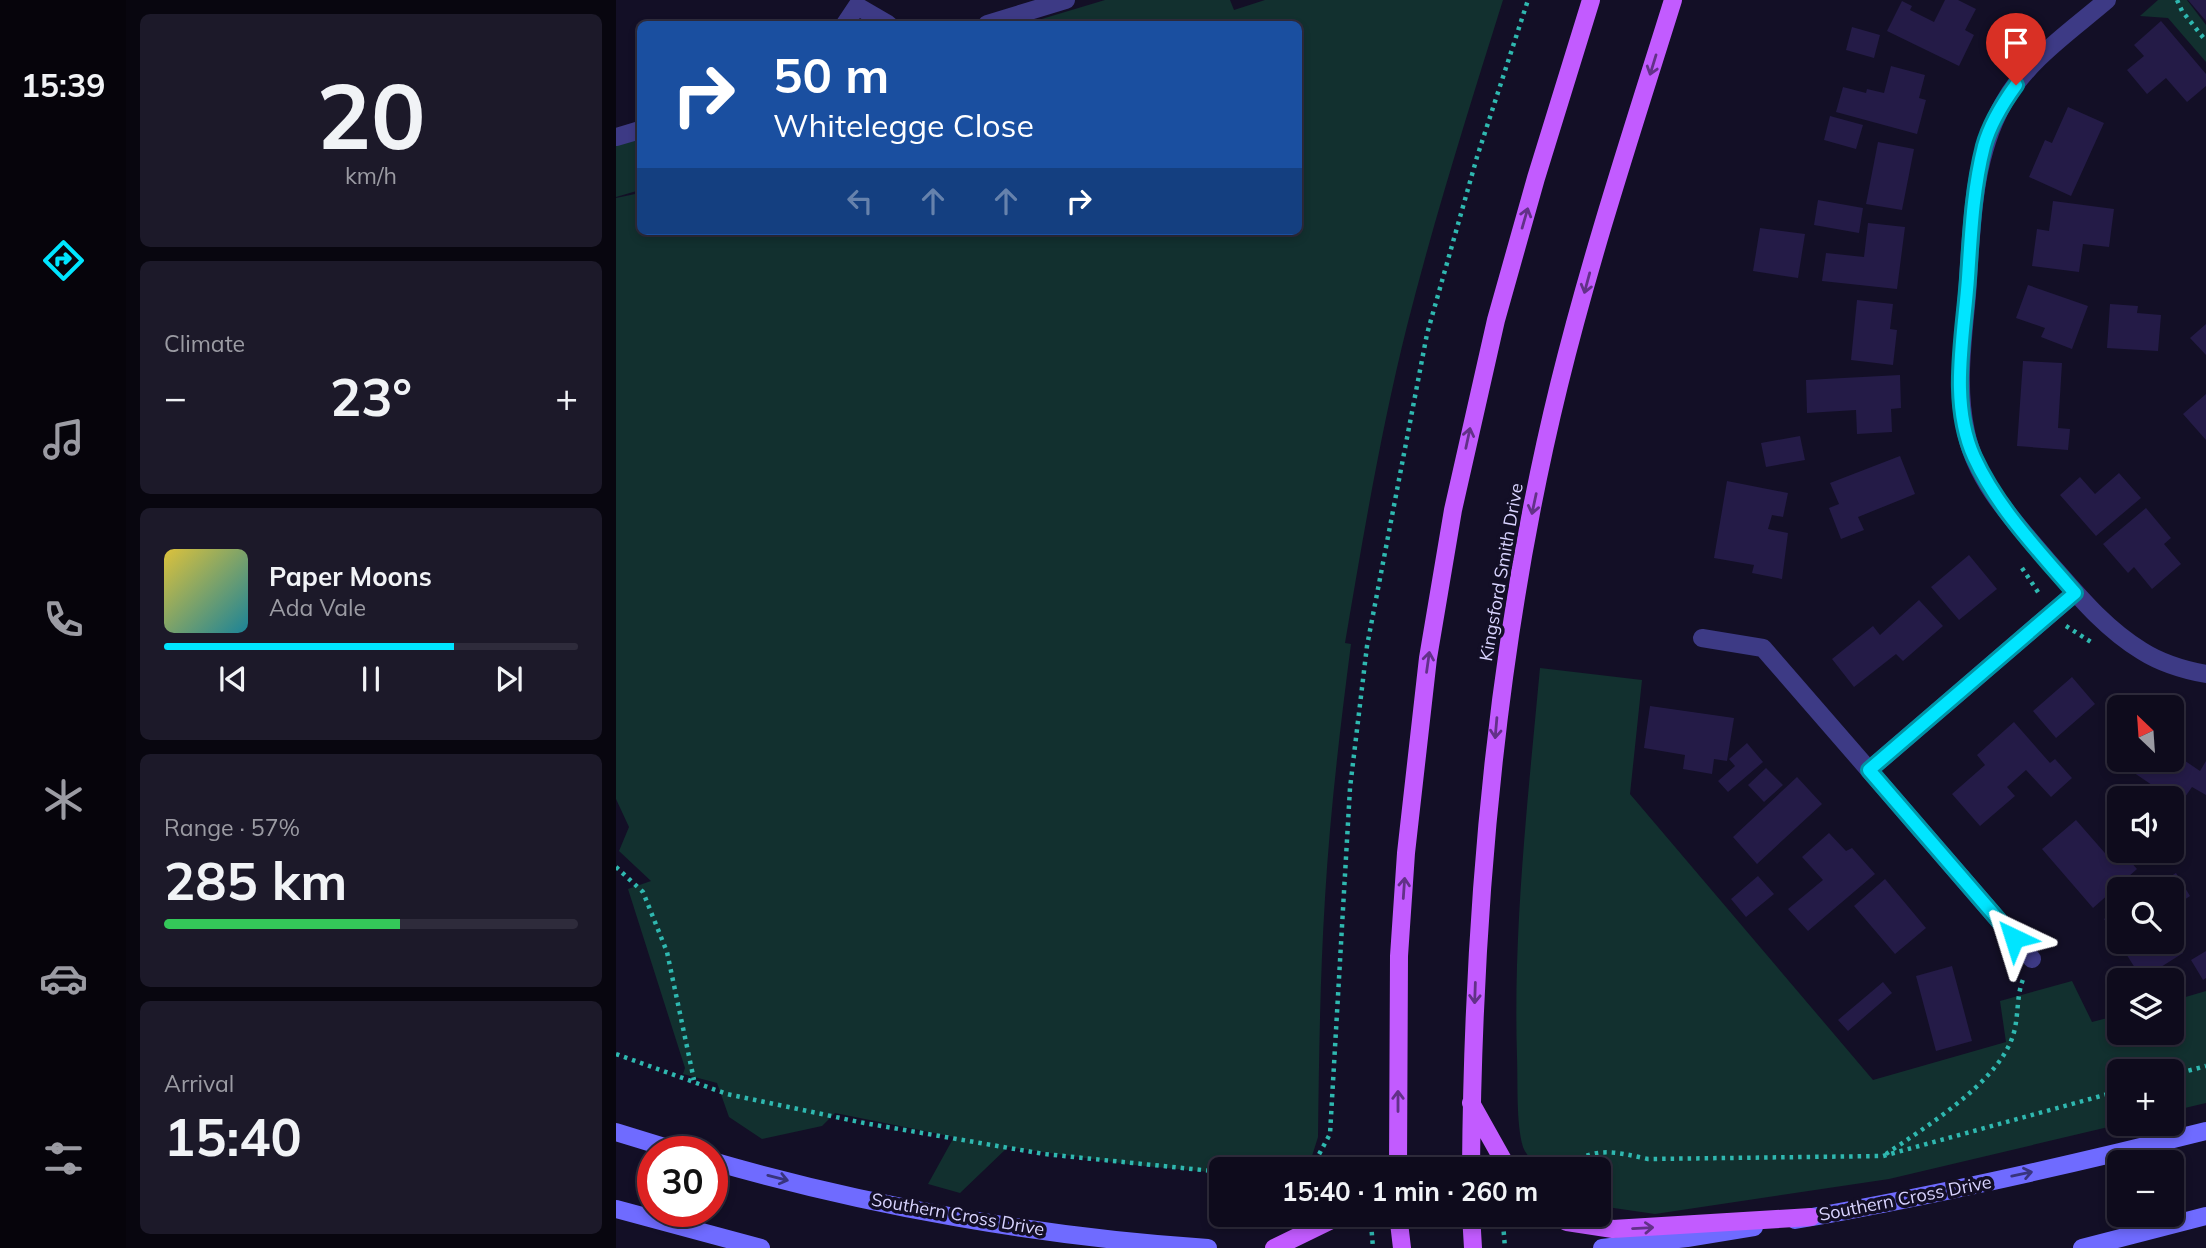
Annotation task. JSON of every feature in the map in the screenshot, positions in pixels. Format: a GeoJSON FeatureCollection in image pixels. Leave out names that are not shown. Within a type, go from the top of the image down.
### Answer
{"type":"FeatureCollection","features":[{"type":"Feature","properties":{"kind":"main road"},"geometry":{"type":"LineString","coordinates":[[1398,1157],[1400,943],[1406,853],[1428,658],[1453,510],[1496,320],[1591,0]]}},
{"type":"Feature","properties":{"kind":"main road","name":"Kingsford Smith Drive"},"geometry":{"type":"LineString","coordinates":[[1471,1157],[1478,925],[1499,706],[1526,542],[1562,373],[1606,216],[1673,0]]}},
{"type":"Feature","properties":{"kind":"main road"},"geometry":{"type":"LineString","coordinates":[[1471,1103],[1501,1157]]}},
{"type":"Feature","properties":{"kind":"main road","name":"Southern Cross Drive"},"geometry":{"type":"LineString","coordinates":[[1602,1248],[1687,1238],[1921,1196],[2206,1131]]}},
{"type":"Feature","properties":{"kind":"main road"},"geometry":{"type":"LineString","coordinates":[[616,1132],[637,1138]]}},
{"type":"Feature","properties":{"kind":"main road","name":"Southern Cross Drive"},"geometry":{"type":"LineString","coordinates":[[728,1165],[814,1187],[992,1222],[1091,1237],[1208,1248]]}},
{"type":"Feature","properties":{"kind":"main road"},"geometry":{"type":"LineString","coordinates":[[616,1209],[761,1248]]}},
{"type":"Feature","properties":{"kind":"main road"},"geometry":{"type":"LineString","coordinates":[[2082,1248],[2206,1216]]}},
{"type":"Feature","properties":{"kind":"main road"},"geometry":{"type":"LineString","coordinates":[[1600,1227],[1613,1229],[1811,1217]]}},
{"type":"Feature","properties":{"kind":"main road"},"geometry":{"type":"LineString","coordinates":[[1274,1248],[1317,1227]]}},
{"type":"Feature","properties":{"kind":"main road"},"geometry":{"type":"LineString","coordinates":[[1400,1227],[1402,1248]]}},
{"type":"Feature","properties":{"kind":"main road"},"geometry":{"type":"LineString","coordinates":[[1472,1227],[1473,1248]]}},
{"type":"Feature","properties":{"kind":"street"},"geometry":{"type":"LineString","coordinates":[[997,21],[1066,0]]}},
{"type":"Feature","properties":{"kind":"street"},"geometry":{"type":"LineString","coordinates":[[2107,0],[2029,68],[2003,103],[1985,144],[1975,190],[1959,388],[1969,444],[1994,496],[2075,593],[2106,625],[2143,653],[2184,670],[2206,674]]}},
{"type":"Feature","properties":{"kind":"street"},"geometry":{"type":"LineString","coordinates":[[847,21],[859,3],[884,21]]}},
{"type":"Feature","properties":{"kind":"street"},"geometry":{"type":"LineString","coordinates":[[616,137],[637,131]]}},
{"type":"Feature","properties":{"kind":"street"},"geometry":{"type":"LineString","coordinates":[[1869,770],[2075,593]]}},
{"type":"Feature","properties":{"kind":"street"},"geometry":{"type":"LineString","coordinates":[[1702,638],[1763,648],[2032,959]]}},
{"type":"Feature","properties":{"kind":"path"},"geometry":{"type":"LineString","coordinates":[[1318,1157],[1330,1134],[1350,788],[1367,646],[1427,334],[1477,157],[1528,0]]}},
{"type":"Feature","properties":{"kind":"path"},"geometry":{"type":"LineString","coordinates":[[2177,0],[2182,11],[2206,41]]}},
{"type":"Feature","properties":{"kind":"path"},"geometry":{"type":"LineString","coordinates":[[616,867],[643,892],[667,952],[694,1080]]}},
{"type":"Feature","properties":{"kind":"path"},"geometry":{"type":"LineString","coordinates":[[1882,1156],[1972,1091],[1987,1075],[2010,1043],[2017,1024],[2022,981],[2032,959]]}},
{"type":"Feature","properties":{"kind":"path"},"geometry":{"type":"LineString","coordinates":[[616,1054],[727,1094],[864,1123],[1044,1154],[1209,1171]]}},
{"type":"Feature","properties":{"kind":"path"},"geometry":{"type":"LineString","coordinates":[[2184,1072],[2206,1066]]}},
{"type":"Feature","properties":{"kind":"path"},"geometry":{"type":"LineString","coordinates":[[1581,1157],[1595,1153],[1617,1153],[1648,1159],[1882,1156],[2107,1094]]}},
{"type":"Feature","properties":{"kind":"path"},"geometry":{"type":"LineString","coordinates":[[1371,1227],[1373,1248]]}},
{"type":"Feature","properties":{"kind":"path"},"geometry":{"type":"LineString","coordinates":[[1503,1227],[1505,1248]]}},
{"type":"Feature","properties":{"kind":"green space"},"geometry":{"type":"Polygon","coordinates":[[[1105,0],[1230,0],[1234,10],[1265,0],[1503,0],[1441,203],[1407,326],[1381,444],[1345,643],[1351,644],[1327,866],[1318,1137],[1312,1156],[1209,1157],[1209,1172],[1135,1165],[1008,1147],[960,1193],[928,1184],[954,1137],[835,1113],[822,1126],[762,1139],[729,1117],[717,1083],[683,1074],[685,1068],[628,889],[651,881],[619,851],[629,827],[616,799],[616,198],[637,194],[637,235],[1302,235],[1302,21],[1035,21],[1105,0]]]}},
{"type":"Feature","properties":{"kind":"green space"},"geometry":{"type":"Polygon","coordinates":[[[2158,0],[2187,0],[2206,25],[2206,62],[2168,18],[2140,16],[2158,0]]]}},
{"type":"Feature","properties":{"kind":"green space"},"geometry":{"type":"Polygon","coordinates":[[[637,134],[637,191],[616,197],[616,142],[637,134]]]}},
{"type":"Feature","properties":{"kind":"green space"},"geometry":{"type":"Polygon","coordinates":[[[1540,668],[1642,680],[1630,794],[1873,1080],[2006,1042],[2000,1001],[2072,981],[2092,1022],[2107,1018],[2107,1045],[2184,1045],[2184,997],[2206,991],[2206,1103],[2184,1108],[2184,1059],[2107,1059],[2107,1127],[1889,1179],[1655,1214],[1611,1208],[1611,1157],[1529,1157],[1524,1150],[1519,1126],[1516,1009],[1522,862],[1540,668]]]}},
{"type":"Feature","properties":{"kind":"building"},"geometry":{"type":"Polygon","coordinates":[[[1945,0],[1958,0],[1976,9],[1965,30],[1974,35],[1959,66],[1887,31],[1902,1],[1912,6],[1910,10],[1934,22],[1945,0]]]}},
{"type":"Feature","properties":{"kind":"building"},"geometry":{"type":"Polygon","coordinates":[[[2188,0],[2206,0],[2206,21],[2188,0]]]}},
{"type":"Feature","properties":{"kind":"building"},"geometry":{"type":"Polygon","coordinates":[[[2161,21],[2206,74],[2206,86],[2187,102],[2166,78],[2147,94],[2127,70],[2144,56],[2134,45],[2161,21]]]}},
{"type":"Feature","properties":{"kind":"building"},"geometry":{"type":"Polygon","coordinates":[[[1852,27],[1880,35],[1874,58],[1846,50],[1852,27]]]}},
{"type":"Feature","properties":{"kind":"building"},"geometry":{"type":"Polygon","coordinates":[[[1891,66],[1925,75],[1919,98],[1926,100],[1917,134],[1836,112],[1843,87],[1866,93],[1867,89],[1884,93],[1891,66]]]}},
{"type":"Feature","properties":{"kind":"building"},"geometry":{"type":"Polygon","coordinates":[[[2068,107],[2104,123],[2071,196],[2029,177],[2045,140],[2052,143],[2068,107]]]}},
{"type":"Feature","properties":{"kind":"building"},"geometry":{"type":"Polygon","coordinates":[[[1830,116],[1863,125],[1856,149],[1824,140],[1830,116]]]}},
{"type":"Feature","properties":{"kind":"building"},"geometry":{"type":"Polygon","coordinates":[[[1878,142],[1914,149],[1902,210],[1866,204],[1878,142]]]}},
{"type":"Feature","properties":{"kind":"building"},"geometry":{"type":"Polygon","coordinates":[[[1818,200],[1863,208],[1859,233],[1814,225],[1818,200]]]}},
{"type":"Feature","properties":{"kind":"building"},"geometry":{"type":"Polygon","coordinates":[[[2053,201],[2114,209],[2109,247],[2083,244],[2079,272],[2032,266],[2037,229],[2049,231],[2053,201]]]}},
{"type":"Feature","properties":{"kind":"building"},"geometry":{"type":"Polygon","coordinates":[[[1868,223],[1905,227],[1897,289],[1822,281],[1826,253],[1864,257],[1868,223]]]}},
{"type":"Feature","properties":{"kind":"building"},"geometry":{"type":"Polygon","coordinates":[[[1760,228],[1805,234],[1798,278],[1753,271],[1760,228]]]}},
{"type":"Feature","properties":{"kind":"building"},"geometry":{"type":"Polygon","coordinates":[[[2028,285],[2088,306],[2072,349],[2041,337],[2045,328],[2016,318],[2028,285]]]}},
{"type":"Feature","properties":{"kind":"building"},"geometry":{"type":"Polygon","coordinates":[[[1857,300],[1893,304],[1890,329],[1897,330],[1893,365],[1851,360],[1857,300]]]}},
{"type":"Feature","properties":{"kind":"building"},"geometry":{"type":"Polygon","coordinates":[[[2110,304],[2138,306],[2137,313],[2161,315],[2158,351],[2107,348],[2110,304]]]}},
{"type":"Feature","properties":{"kind":"building"},"geometry":{"type":"Polygon","coordinates":[[[2206,324],[2206,355],[2190,338],[2206,324]]]}},
{"type":"Feature","properties":{"kind":"building"},"geometry":{"type":"Polygon","coordinates":[[[2023,361],[2062,363],[2058,428],[2070,429],[2068,450],[2017,446],[2023,361]]]}},
{"type":"Feature","properties":{"kind":"building"},"geometry":{"type":"Polygon","coordinates":[[[1900,375],[1901,408],[1891,409],[1892,432],[1857,434],[1856,410],[1807,413],[1806,380],[1900,375]]]}},
{"type":"Feature","properties":{"kind":"building"},"geometry":{"type":"Polygon","coordinates":[[[2206,394],[2206,440],[2183,414],[2206,394]]]}},
{"type":"Feature","properties":{"kind":"building"},"geometry":{"type":"Polygon","coordinates":[[[1800,436],[1805,460],[1766,467],[1761,443],[1800,436]]]}},
{"type":"Feature","properties":{"kind":"building"},"geometry":{"type":"Polygon","coordinates":[[[1900,456],[1915,494],[1858,517],[1864,530],[1841,539],[1829,508],[1839,504],[1830,483],[1900,456]]]}},
{"type":"Feature","properties":{"kind":"building"},"geometry":{"type":"Polygon","coordinates":[[[2119,473],[2141,498],[2096,536],[2060,495],[2080,477],[2095,494],[2119,473]]]}},
{"type":"Feature","properties":{"kind":"building"},"geometry":{"type":"Polygon","coordinates":[[[1727,481],[1788,493],[1783,517],[1772,515],[1768,529],[1788,533],[1782,579],[1752,573],[1754,565],[1714,558],[1727,481]]]}},
{"type":"Feature","properties":{"kind":"building"},"geometry":{"type":"Polygon","coordinates":[[[2146,508],[2171,538],[2164,544],[2181,564],[2152,589],[2134,567],[2128,573],[2103,544],[2146,508]]]}},
{"type":"Feature","properties":{"kind":"building"},"geometry":{"type":"Polygon","coordinates":[[[1969,555],[1997,589],[1959,620],[1931,587],[1969,555]]]}},
{"type":"Feature","properties":{"kind":"building"},"geometry":{"type":"Polygon","coordinates":[[[1919,600],[1943,626],[1903,661],[1896,654],[1854,687],[1832,659],[1873,626],[1880,635],[1919,600]]]}},
{"type":"Feature","properties":{"kind":"building"},"geometry":{"type":"Polygon","coordinates":[[[2072,677],[2095,704],[2056,738],[2033,711],[2072,677]]]}},
{"type":"Feature","properties":{"kind":"building"},"geometry":{"type":"Polygon","coordinates":[[[1650,706],[1734,718],[1727,761],[1714,759],[1712,774],[1683,769],[1685,755],[1644,748],[1650,706]]]}},
{"type":"Feature","properties":{"kind":"building"},"geometry":{"type":"Polygon","coordinates":[[[2014,722],[2050,763],[2055,759],[2072,778],[2051,797],[2026,770],[2007,787],[2015,796],[1980,826],[1952,794],[1985,765],[1977,755],[2014,722]]]}},
{"type":"Feature","properties":{"kind":"building"},"geometry":{"type":"Polygon","coordinates":[[[1747,743],[1763,762],[1728,792],[1718,781],[1735,766],[1729,759],[1747,743]]]}},
{"type":"Feature","properties":{"kind":"building"},"geometry":{"type":"Polygon","coordinates":[[[2184,760],[2200,771],[2206,761],[2206,795],[2192,787],[2184,798],[2184,786],[2153,786],[2133,772],[2184,772],[2184,760]]]}},
{"type":"Feature","properties":{"kind":"building"},"geometry":{"type":"Polygon","coordinates":[[[1766,768],[1783,785],[1764,802],[1748,785],[1766,768]]]}},
{"type":"Feature","properties":{"kind":"building"},"geometry":{"type":"Polygon","coordinates":[[[1797,777],[1822,804],[1757,864],[1733,837],[1797,777]]]}},
{"type":"Feature","properties":{"kind":"building"},"geometry":{"type":"Polygon","coordinates":[[[2076,820],[2107,855],[2107,863],[2132,863],[2137,869],[2128,877],[2107,877],[2107,896],[2093,908],[2042,849],[2076,820]]]}},
{"type":"Feature","properties":{"kind":"building"},"geometry":{"type":"Polygon","coordinates":[[[1829,833],[1846,851],[1852,848],[1875,874],[1808,931],[1788,909],[1823,880],[1802,857],[1829,833]]]}},
{"type":"Feature","properties":{"kind":"building"},"geometry":{"type":"Polygon","coordinates":[[[1758,876],[1774,894],[1746,917],[1731,899],[1758,876]]]}},
{"type":"Feature","properties":{"kind":"building"},"geometry":{"type":"Polygon","coordinates":[[[1885,879],[1926,928],[1895,954],[1854,906],[1885,879]]]}},
{"type":"Feature","properties":{"kind":"building"},"geometry":{"type":"Polygon","coordinates":[[[2184,886],[2190,896],[2184,900],[2184,886]]]}},
{"type":"Feature","properties":{"kind":"building"},"geometry":{"type":"Polygon","coordinates":[[[2206,951],[2206,978],[2203,980],[2191,960],[2206,951]]]}},
{"type":"Feature","properties":{"kind":"building"},"geometry":{"type":"Polygon","coordinates":[[[2126,954],[2181,954],[2159,968],[2135,968],[2126,954]]]}},
{"type":"Feature","properties":{"kind":"building"},"geometry":{"type":"Polygon","coordinates":[[[1952,966],[1972,1041],[1936,1051],[1916,976],[1952,966]]]}},
{"type":"Feature","properties":{"kind":"building"},"geometry":{"type":"Polygon","coordinates":[[[1883,982],[1892,993],[1848,1031],[1838,1020],[1883,982]]]}},
{"type":"Feature","properties":{"kind":"route"},"geometry":{"type":"LineString","coordinates":[[2014,938],[1869,770],[2075,593],[1994,496],[1973,455],[1966,433],[1959,388],[1975,190],[1985,144],[2003,103],[2016,85]]}}]}
